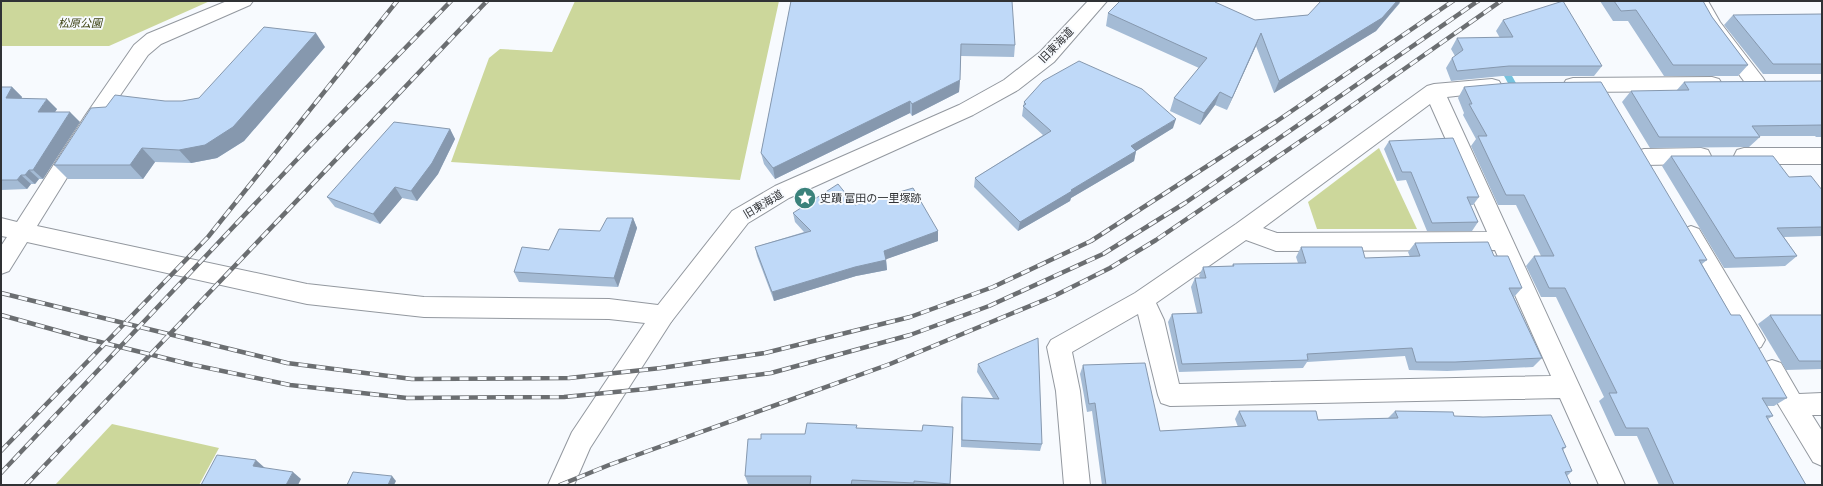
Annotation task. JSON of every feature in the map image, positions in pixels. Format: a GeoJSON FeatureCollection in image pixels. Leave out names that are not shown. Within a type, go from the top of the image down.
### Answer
{"type":"FeatureCollection","features":[{"type":"Feature","properties":{"kind":"street"},"geometry":{"type":"LineString","coordinates":[[1,265],[92,121],[141,50],[154,39],[244,1]]}},
{"type":"Feature","properties":{"kind":"street","name":"旧東海道"},"geometry":{"type":"LineString","coordinates":[[561,485],[581,440],[663,315],[740,217],[782,192],[966,110],[1011,85],[1047,57],[1098,1]]}},
{"type":"Feature","properties":{"kind":"street"},"geometry":{"type":"LineString","coordinates":[[1556,85],[1763,83],[1711,23],[1711,20],[1699,1]]}},
{"type":"Feature","properties":{"kind":"street"},"geometry":{"type":"LineString","coordinates":[[1077,485],[1068,391],[1059,347],[1143,300],[1244,230],[1434,92],[1506,85]]}},
{"type":"Feature","properties":{"kind":"street"},"geometry":{"type":"LineString","coordinates":[[1600,85],[1612,104]]}},
{"type":"Feature","properties":{"kind":"street"},"geometry":{"type":"LineString","coordinates":[[1434,92],[1612,485]]}},
{"type":"Feature","properties":{"kind":"street"},"geometry":{"type":"LineString","coordinates":[[1632,137],[1656,176]]}},
{"type":"Feature","properties":{"kind":"street"},"geometry":{"type":"LineString","coordinates":[[1644,156],[1822,156]]}},
{"type":"Feature","properties":{"kind":"street"},"geometry":{"type":"LineString","coordinates":[[1680,216],[1791,405],[1822,454]]}},
{"type":"Feature","properties":{"kind":"street"},"geometry":{"type":"LineString","coordinates":[[1,227],[307,294],[424,306],[609,308],[663,315]]}},
{"type":"Feature","properties":{"kind":"street"},"geometry":{"type":"LineString","coordinates":[[1244,230],[1276,242],[1501,242]]}},
{"type":"Feature","properties":{"kind":"street"},"geometry":{"type":"LineString","coordinates":[[1143,300],[1152,320],[1170,395],[1568,387]]}},
{"type":"Feature","properties":{"kind":"street"},"geometry":{"type":"LineString","coordinates":[[1791,405],[1822,404]]}},
{"type":"Feature","properties":{"kind":"green space","name":"松原公園"},"geometry":{"type":"Polygon","coordinates":[[[1,1],[210,1],[109,46],[1,46],[1,1]]]}},
{"type":"Feature","properties":{"kind":"green space"},"geometry":{"type":"Polygon","coordinates":[[[575,1],[779,1],[740,180],[451,162],[489,58],[500,49],[552,52],[575,1]]]}},
{"type":"Feature","properties":{"kind":"green space"},"geometry":{"type":"Polygon","coordinates":[[[1379,148],[1417,229],[1317,229],[1308,202],[1379,148]]]}},
{"type":"Feature","properties":{"kind":"green space"},"geometry":{"type":"Polygon","coordinates":[[[112,424],[219,448],[199,485],[55,485],[112,424]]]}},
{"type":"Feature","properties":{"kind":"building"},"geometry":{"type":"Polygon","coordinates":[[[791,1],[1012,1],[1015,45],[961,44],[960,80],[912,104],[910,101],[773,168],[761,153],[791,1]]]}},
{"type":"Feature","properties":{"kind":"building"},"geometry":{"type":"Polygon","coordinates":[[[1120,1],[1216,1],[1215,2],[1255,20],[1308,15],[1321,1],[1397,1],[1382,18],[1279,81],[1261,33],[1232,98],[1220,92],[1204,113],[1174,98],[1207,58],[1108,13],[1120,1]]]}},
{"type":"Feature","properties":{"kind":"building"},"geometry":{"type":"Polygon","coordinates":[[[1563,1],[1602,66],[1509,66],[1457,71],[1452,58],[1463,50],[1457,38],[1513,37],[1503,20],[1563,1]]]}},
{"type":"Feature","properties":{"kind":"building"},"geometry":{"type":"Polygon","coordinates":[[[1614,1],[1703,1],[1712,17],[1748,65],[1673,65],[1636,10],[1621,11],[1614,1]]]}},
{"type":"Feature","properties":{"kind":"building"},"geometry":{"type":"Polygon","coordinates":[[[1822,14],[1822,64],[1773,64],[1733,15],[1822,14]]]}},
{"type":"Feature","properties":{"kind":"building"},"geometry":{"type":"Polygon","coordinates":[[[264,27],[316,33],[233,127],[205,145],[179,150],[142,148],[130,165],[54,165],[91,108],[106,107],[115,95],[165,101],[182,101],[199,98],[264,27]]]}},
{"type":"Feature","properties":{"kind":"building"},"geometry":{"type":"Polygon","coordinates":[[[1079,61],[1142,89],[1176,119],[1131,146],[1136,151],[1020,222],[975,178],[1051,131],[1023,106],[1026,104],[1024,102],[1043,81],[1079,61]]]}},
{"type":"Feature","properties":{"kind":"building"},"geometry":{"type":"Polygon","coordinates":[[[1822,81],[1822,125],[1752,126],[1760,137],[1659,137],[1631,91],[1689,90],[1684,82],[1822,81]]]}},
{"type":"Feature","properties":{"kind":"building"},"geometry":{"type":"Polygon","coordinates":[[[1601,82],[1707,260],[1699,260],[1731,315],[1740,315],[1787,398],[1762,398],[1773,416],[1766,416],[1806,485],[1674,485],[1648,428],[1626,428],[1609,393],[1617,393],[1565,288],[1549,288],[1534,256],[1554,256],[1524,195],[1506,195],[1478,136],[1487,136],[1469,104],[1472,104],[1464,87],[1509,83],[1601,82]]]}},
{"type":"Feature","properties":{"kind":"building"},"geometry":{"type":"Polygon","coordinates":[[[1,87],[12,87],[6,98],[47,99],[38,112],[70,112],[33,170],[29,170],[25,175],[21,175],[17,180],[1,180],[1,87]]]}},
{"type":"Feature","properties":{"kind":"building"},"geometry":{"type":"Polygon","coordinates":[[[394,122],[450,129],[432,163],[411,191],[395,187],[373,214],[327,197],[394,122]]]}},
{"type":"Feature","properties":{"kind":"building"},"geometry":{"type":"Polygon","coordinates":[[[1453,138],[1479,197],[1467,197],[1478,222],[1432,223],[1411,172],[1402,172],[1389,141],[1453,138]]]}},
{"type":"Feature","properties":{"kind":"building"},"geometry":{"type":"Polygon","coordinates":[[[1671,156],[1773,156],[1789,177],[1811,176],[1822,190],[1822,227],[1777,228],[1797,256],[1735,258],[1671,156]]]}},
{"type":"Feature","properties":{"kind":"building"},"geometry":{"type":"Polygon","coordinates":[[[838,184],[855,205],[913,188],[938,231],[884,251],[886,260],[855,267],[772,292],[755,247],[811,231],[793,213],[838,184]]]}},
{"type":"Feature","properties":{"kind":"building"},"geometry":{"type":"Polygon","coordinates":[[[607,218],[633,218],[614,278],[514,272],[522,247],[549,250],[559,229],[600,231],[607,218]]]}},
{"type":"Feature","properties":{"kind":"building"},"geometry":{"type":"Polygon","coordinates":[[[1488,242],[1494,256],[1508,256],[1522,288],[1509,288],[1542,358],[1455,362],[1416,362],[1412,348],[1307,354],[1308,360],[1182,364],[1172,314],[1202,313],[1195,278],[1206,278],[1203,267],[1234,266],[1233,264],[1306,263],[1301,247],[1362,247],[1365,258],[1420,256],[1415,243],[1488,242]]]}},
{"type":"Feature","properties":{"kind":"building"},"geometry":{"type":"Polygon","coordinates":[[[1770,315],[1822,315],[1822,361],[1799,361],[1770,315]]]}},
{"type":"Feature","properties":{"kind":"building"},"geometry":{"type":"Polygon","coordinates":[[[1038,338],[1042,444],[962,440],[962,397],[999,399],[978,364],[1038,338]]]}},
{"type":"Feature","properties":{"kind":"building"},"geometry":{"type":"Polygon","coordinates":[[[1145,363],[1160,431],[1246,426],[1239,411],[1316,411],[1318,420],[1398,418],[1395,411],[1453,412],[1454,416],[1483,417],[1551,415],[1566,447],[1562,448],[1572,471],[1565,472],[1571,485],[1106,485],[1095,403],[1089,404],[1083,365],[1145,363]]]}},
{"type":"Feature","properties":{"kind":"building"},"geometry":{"type":"Polygon","coordinates":[[[807,423],[857,425],[856,428],[922,431],[923,425],[953,427],[950,484],[914,481],[914,483],[852,480],[851,485],[810,485],[811,476],[745,476],[748,439],[761,439],[761,434],[805,434],[807,423]]]}},
{"type":"Feature","properties":{"kind":"building"},"geometry":{"type":"Polygon","coordinates":[[[217,455],[256,460],[253,466],[293,472],[286,485],[201,485],[217,455]]]}},
{"type":"Feature","properties":{"kind":"building"},"geometry":{"type":"Polygon","coordinates":[[[353,472],[392,476],[388,485],[347,485],[353,472]]]}},
{"type":"Feature","properties":{"kind":"waterway"},"geometry":{"type":"LineString","coordinates":[[1502,65],[1518,94]]}},
{"type":"Feature","properties":{"kind":"railway"},"geometry":{"type":"LineString","coordinates":[[125,323],[208,237],[397,1]]}},
{"type":"Feature","properties":{"kind":"railway"},"geometry":{"type":"LineString","coordinates":[[139,327],[305,151],[451,1]]}},
{"type":"Feature","properties":{"kind":"railway"},"geometry":{"type":"LineString","coordinates":[[170,334],[487,1]]}},
{"type":"Feature","properties":{"kind":"railway"},"geometry":{"type":"LineString","coordinates":[[170,334],[287,363],[412,379],[569,378],[661,368],[765,353],[910,317],[993,287],[1091,241],[1277,121],[1453,1]]}},
{"type":"Feature","properties":{"kind":"railway"},"geometry":{"type":"LineString","coordinates":[[150,354],[290,385],[407,398],[564,397],[646,389],[771,373],[910,335],[989,306],[1103,254],[1185,203],[1478,1]]}},
{"type":"Feature","properties":{"kind":"railway"},"geometry":{"type":"LineString","coordinates":[[560,485],[609,465],[890,364],[1054,296],[1110,268],[1156,240],[1333,119],[1501,1]]}},
{"type":"Feature","properties":{"kind":"railway"},"geometry":{"type":"LineString","coordinates":[[1,293],[125,323]]}},
{"type":"Feature","properties":{"kind":"railway"},"geometry":{"type":"LineString","coordinates":[[1,315],[105,343]]}},
{"type":"Feature","properties":{"kind":"railway"},"geometry":{"type":"LineString","coordinates":[[105,343],[125,323]]}},
{"type":"Feature","properties":{"kind":"railway"},"geometry":{"type":"LineString","coordinates":[[125,323],[139,327]]}},
{"type":"Feature","properties":{"kind":"railway"},"geometry":{"type":"LineString","coordinates":[[120,347],[139,327]]}},
{"type":"Feature","properties":{"kind":"railway"},"geometry":{"type":"LineString","coordinates":[[139,327],[170,334]]}},
{"type":"Feature","properties":{"kind":"railway"},"geometry":{"type":"LineString","coordinates":[[150,354],[170,334]]}},
{"type":"Feature","properties":{"kind":"railway"},"geometry":{"type":"LineString","coordinates":[[1,451],[105,343]]}},
{"type":"Feature","properties":{"kind":"railway"},"geometry":{"type":"LineString","coordinates":[[105,343],[120,347]]}},
{"type":"Feature","properties":{"kind":"railway"},"geometry":{"type":"LineString","coordinates":[[1,473],[120,347]]}},
{"type":"Feature","properties":{"kind":"railway"},"geometry":{"type":"LineString","coordinates":[[120,347],[150,354]]}},
{"type":"Feature","properties":{"kind":"railway"},"geometry":{"type":"LineString","coordinates":[[26,485],[150,354]]}},
{"type":"Feature","properties":{"kind":"place","name":"史蹟 富田の一里塚跡"},"geometry":{"type":"Point","coordinates":[805,198]}}]}
